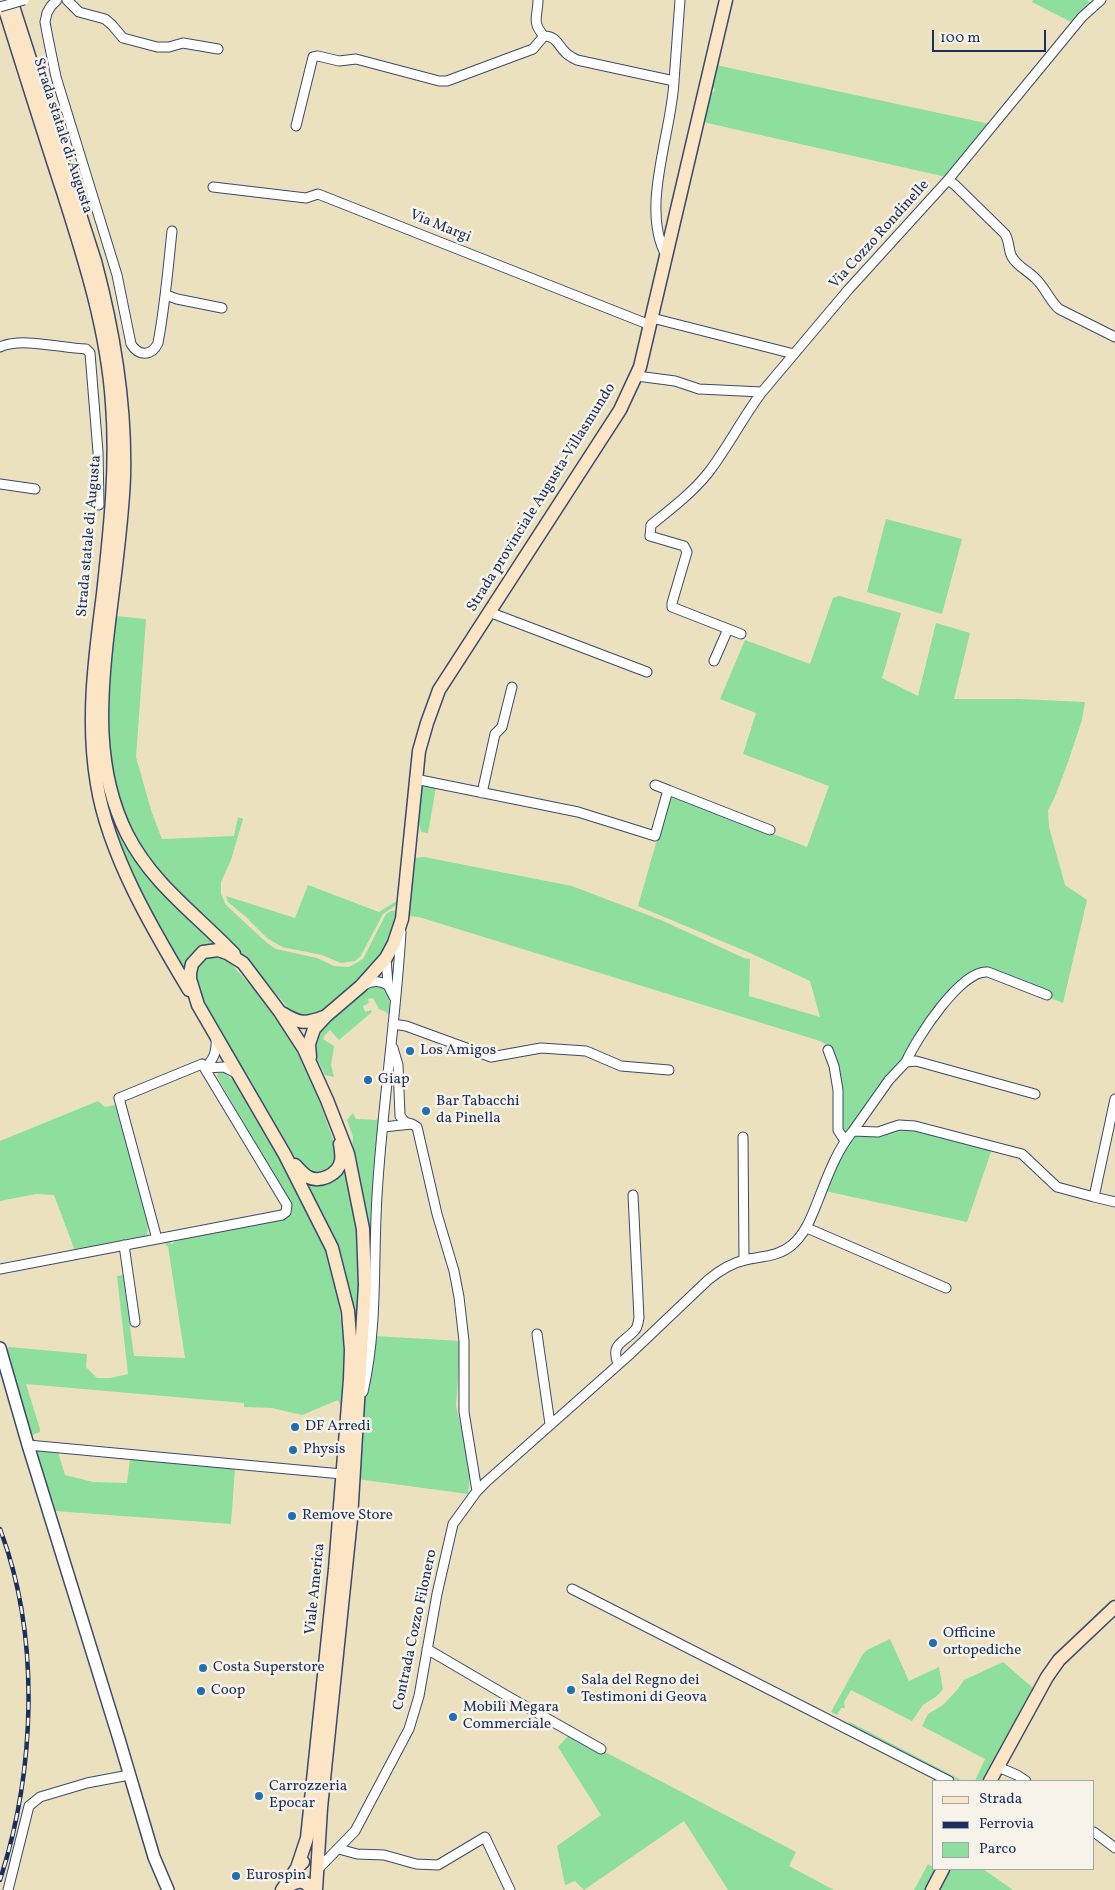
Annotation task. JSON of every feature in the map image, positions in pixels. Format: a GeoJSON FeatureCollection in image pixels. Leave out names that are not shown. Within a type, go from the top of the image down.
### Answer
{"type":"FeatureCollection","features":[{"type":"Feature","properties":{"kind":"main road","name":"Strada statale di Augusta"},"geometry":{"type":"LineString","coordinates":[[2,0],[87,269],[100,317],[108,362],[114,438],[113,497],[93,678],[92,738],[97,787],[114,844],[134,890],[198,1005]]}},
{"type":"Feature","properties":{"kind":"main road","name":"Strada statale di Augusta"},"geometry":{"type":"LineString","coordinates":[[11,0],[95,260],[117,356],[123,416],[124,476],[102,679],[102,746],[116,811],[127,834],[152,873],[172,895],[222,941],[243,964],[280,1012],[310,1062],[338,1126]]}},
{"type":"Feature","properties":{"kind":"main road","name":"Strada provinciale Augusta-Villasmundo"},"geometry":{"type":"LineString","coordinates":[[326,1016],[361,986],[386,958],[394,943],[402,919],[419,751],[439,690],[620,410],[637,376],[726,0]]}},
{"type":"Feature","properties":{"kind":"main road"},"geometry":{"type":"LineString","coordinates":[[243,964],[227,953],[218,950],[203,952],[192,964],[190,979],[198,1005],[285,1154],[306,1176],[314,1178],[328,1176],[334,1172],[341,1161],[338,1126]]}},
{"type":"Feature","properties":{"kind":"main road"},"geometry":{"type":"LineString","coordinates":[[280,1012],[302,1023],[326,1016]]}},
{"type":"Feature","properties":{"kind":"main road"},"geometry":{"type":"LineString","coordinates":[[310,1062],[309,1044],[311,1034],[326,1016]]}},
{"type":"Feature","properties":{"kind":"main road","name":"Viale America"},"geometry":{"type":"LineString","coordinates":[[316,1890],[350,1525],[365,1285],[363,1239],[352,1169],[338,1126]]}},
{"type":"Feature","properties":{"kind":"main road","name":"Viale America"},"geometry":{"type":"LineString","coordinates":[[285,1154],[332,1248],[348,1311],[351,1350],[334,1568],[306,1838],[297,1868]]}},
{"type":"Feature","properties":{"kind":"main road"},"geometry":{"type":"LineString","coordinates":[[991,1780],[1047,1677],[1055,1666],[1115,1607]]}},
{"type":"Feature","properties":{"kind":"main road"},"geometry":{"type":"LineString","coordinates":[[284,1889],[297,1868],[313,1855],[318,1854]]}},
{"type":"Feature","properties":{"kind":"main road"},"geometry":{"type":"LineString","coordinates":[[932,1890],[942,1870]]}},
{"type":"Feature","properties":{"kind":"main road"},"geometry":{"type":"LineString","coordinates":[[284,1889],[295,1881],[301,1881],[306,1883],[311,1890]]}},
{"type":"Feature","properties":{"kind":"street"},"geometry":{"type":"LineString","coordinates":[[0,7],[24,0]]}},
{"type":"Feature","properties":{"kind":"street"},"geometry":{"type":"LineString","coordinates":[[57,0],[51,6],[45,22],[56,77],[117,275],[131,344],[137,352],[149,354],[158,343],[166,295],[172,232]]}},
{"type":"Feature","properties":{"kind":"street"},"geometry":{"type":"LineString","coordinates":[[67,0],[79,12],[104,19],[123,38],[157,47],[169,48],[184,43],[218,49]]}},
{"type":"Feature","properties":{"kind":"street"},"geometry":{"type":"LineString","coordinates":[[538,0],[536,21],[538,29],[544,36],[555,38],[566,53],[577,60],[674,81]]}},
{"type":"Feature","properties":{"kind":"street"},"geometry":{"type":"LineString","coordinates":[[666,255],[660,244],[656,226],[658,182],[674,81],[680,0]]}},
{"type":"Feature","properties":{"kind":"street","name":"Via Cozzo Rondinelle"},"geometry":{"type":"LineString","coordinates":[[728,629],[672,607],[687,552],[684,546],[650,536],[651,525],[689,494],[707,474],[762,392],[848,290],[948,180],[1082,17],[1101,0]]}},
{"type":"Feature","properties":{"kind":"street"},"geometry":{"type":"LineString","coordinates":[[296,126],[313,57],[318,56],[339,60],[356,59],[436,81],[447,81],[533,50],[544,36]]}},
{"type":"Feature","properties":{"kind":"street"},"geometry":{"type":"LineString","coordinates":[[948,180],[1005,234],[1010,243],[1010,252],[1015,261],[1036,279],[1053,304],[1115,337]]}},
{"type":"Feature","properties":{"kind":"street","name":"Via Margi"},"geometry":{"type":"LineString","coordinates":[[213,187],[306,198],[318,194],[651,321],[794,354]]}},
{"type":"Feature","properties":{"kind":"street"},"geometry":{"type":"LineString","coordinates":[[166,295],[222,308]]}},
{"type":"Feature","properties":{"kind":"street"},"geometry":{"type":"LineString","coordinates":[[0,347],[15,342],[24,342],[86,349],[90,353],[98,452],[99,505]]}},
{"type":"Feature","properties":{"kind":"street"},"geometry":{"type":"LineString","coordinates":[[637,376],[675,381],[699,389],[762,392]]}},
{"type":"Feature","properties":{"kind":"street"},"geometry":{"type":"LineString","coordinates":[[0,484],[35,488]]}},
{"type":"Feature","properties":{"kind":"street"},"geometry":{"type":"LineString","coordinates":[[489,612],[647,672]]}},
{"type":"Feature","properties":{"kind":"street"},"geometry":{"type":"LineString","coordinates":[[714,661],[728,629],[741,634]]}},
{"type":"Feature","properties":{"kind":"street"},"geometry":{"type":"LineString","coordinates":[[482,793],[495,734],[502,727],[512,687]]}},
{"type":"Feature","properties":{"kind":"street"},"geometry":{"type":"LineString","coordinates":[[415,779],[578,812],[655,836],[668,790]]}},
{"type":"Feature","properties":{"kind":"street"},"geometry":{"type":"LineString","coordinates":[[655,785],[770,830]]}},
{"type":"Feature","properties":{"kind":"street"},"geometry":{"type":"LineString","coordinates":[[356,1419],[370,1362],[376,1267],[377,1196],[402,919]]}},
{"type":"Feature","properties":{"kind":"street"},"geometry":{"type":"LineString","coordinates":[[395,1002],[388,985],[386,958],[394,956],[399,960]]}},
{"type":"Feature","properties":{"kind":"street","name":"Contrada Cozzo Filonero"},"geometry":{"type":"LineString","coordinates":[[317,1870],[355,1831],[409,1729],[419,1696],[426,1649],[453,1524],[477,1491],[708,1280],[722,1270],[744,1260],[778,1254],[794,1244],[807,1228],[845,1141],[889,1080],[906,1062],[935,1012],[958,990],[979,972],[988,972],[1046,995]]}},
{"type":"Feature","properties":{"kind":"street"},"geometry":{"type":"LineString","coordinates":[[361,986],[375,981],[388,985]]}},
{"type":"Feature","properties":{"kind":"street"},"geometry":{"type":"LineString","coordinates":[[393,1024],[406,1026],[491,1057],[541,1048],[586,1051],[616,1065],[669,1070]]}},
{"type":"Feature","properties":{"kind":"street"},"geometry":{"type":"LineString","coordinates":[[205,1068],[213,1058],[216,1049],[216,1036]]}},
{"type":"Feature","properties":{"kind":"street"},"geometry":{"type":"LineString","coordinates":[[392,1043],[398,1065],[400,1116],[405,1122],[416,1126],[437,1214],[455,1277],[464,1341],[464,1412],[477,1491]]}},
{"type":"Feature","properties":{"kind":"street"},"geometry":{"type":"LineString","coordinates":[[828,1050],[834,1066],[838,1090],[838,1130],[845,1141]]}},
{"type":"Feature","properties":{"kind":"street"},"geometry":{"type":"LineString","coordinates":[[906,1062],[916,1061],[1034,1094]]}},
{"type":"Feature","properties":{"kind":"street"},"geometry":{"type":"LineString","coordinates":[[0,1269],[282,1216],[286,1212],[287,1205],[202,1064],[118,1098],[157,1239]]}},
{"type":"Feature","properties":{"kind":"street"},"geometry":{"type":"LineString","coordinates":[[205,1068],[224,1067],[239,1075]]}},
{"type":"Feature","properties":{"kind":"street"},"geometry":{"type":"LineString","coordinates":[[1094,1197],[1115,1099]]}},
{"type":"Feature","properties":{"kind":"street"},"geometry":{"type":"LineString","coordinates":[[383,1127],[412,1124]]}},
{"type":"Feature","properties":{"kind":"street"},"geometry":{"type":"LineString","coordinates":[[853,1131],[878,1132],[899,1125],[915,1126],[1022,1154],[1057,1187],[1115,1202]]}},
{"type":"Feature","properties":{"kind":"street"},"geometry":{"type":"LineString","coordinates":[[743,1137],[744,1260]]}},
{"type":"Feature","properties":{"kind":"street"},"geometry":{"type":"LineString","coordinates":[[618,1364],[615,1350],[636,1329],[639,1318],[633,1195]]}},
{"type":"Feature","properties":{"kind":"street"},"geometry":{"type":"LineString","coordinates":[[807,1228],[946,1288]]}},
{"type":"Feature","properties":{"kind":"street"},"geometry":{"type":"LineString","coordinates":[[124,1245],[135,1322]]}},
{"type":"Feature","properties":{"kind":"street"},"geometry":{"type":"LineString","coordinates":[[536,1334],[550,1424]]}},
{"type":"Feature","properties":{"kind":"street"},"geometry":{"type":"LineString","coordinates":[[0,1348],[154,1857],[168,1890]]}},
{"type":"Feature","properties":{"kind":"street"},"geometry":{"type":"LineString","coordinates":[[28,1445],[342,1474]]}},
{"type":"Feature","properties":{"kind":"street"},"geometry":{"type":"LineString","coordinates":[[572,1589],[947,1780]]}},
{"type":"Feature","properties":{"kind":"street"},"geometry":{"type":"LineString","coordinates":[[426,1649],[601,1749]]}},
{"type":"Feature","properties":{"kind":"street"},"geometry":{"type":"LineString","coordinates":[[998,1767],[1024,1780]]}},
{"type":"Feature","properties":{"kind":"street"},"geometry":{"type":"LineString","coordinates":[[8,1890],[29,1806],[40,1797],[87,1783],[129,1775]]}},
{"type":"Feature","properties":{"kind":"street"},"geometry":{"type":"LineString","coordinates":[[1095,1833],[1115,1848]]}},
{"type":"Feature","properties":{"kind":"street"},"geometry":{"type":"LineString","coordinates":[[318,1854],[337,1851],[384,1855],[416,1864],[432,1866],[438,1865],[485,1837],[510,1890]]}},
{"type":"Feature","properties":{"kind":"green space"},"geometry":{"type":"Polygon","coordinates":[[[1033,0],[1087,0],[1092,3],[1073,23],[1032,2],[1033,0]]]}},
{"type":"Feature","properties":{"kind":"green space"},"geometry":{"type":"Polygon","coordinates":[[[716,65],[990,124],[946,177],[703,122],[710,93],[714,92],[715,89],[711,87],[716,65]]]}},
{"type":"Feature","properties":{"kind":"green space"},"geometry":{"type":"Polygon","coordinates":[[[886,519],[962,539],[942,614],[867,592],[886,519]]]}},
{"type":"Feature","properties":{"kind":"green space"},"geometry":{"type":"Polygon","coordinates":[[[839,596],[901,613],[882,678],[918,696],[936,623],[970,633],[954,699],[1085,702],[1082,720],[1068,762],[1048,810],[1049,827],[1065,885],[1087,900],[1063,1003],[1050,998],[1050,993],[990,968],[978,969],[949,992],[934,1009],[901,1063],[845,1136],[840,1129],[829,1046],[820,1041],[419,917],[407,916],[414,858],[424,857],[572,886],[661,920],[750,959],[749,996],[820,1017],[810,981],[750,953],[638,906],[670,794],[807,847],[829,786],[743,754],[756,713],[720,699],[745,640],[810,664],[833,598],[839,596]]]}},
{"type":"Feature","properties":{"kind":"green space"},"geometry":{"type":"Polygon","coordinates":[[[116,616],[146,619],[136,757],[151,810],[162,839],[234,836],[238,817],[243,819],[231,860],[221,882],[221,894],[226,905],[276,949],[317,958],[334,966],[349,967],[363,959],[386,914],[398,910],[391,937],[378,959],[358,982],[312,1017],[295,1015],[234,946],[164,880],[144,853],[128,824],[113,776],[108,742],[109,688],[116,616]]]}},
{"type":"Feature","properties":{"kind":"green space"},"geometry":{"type":"Polygon","coordinates":[[[99,751],[115,818],[217,944],[185,971],[180,972],[125,862],[105,800],[99,751]]]}},
{"type":"Feature","properties":{"kind":"green space"},"geometry":{"type":"Polygon","coordinates":[[[427,785],[436,787],[428,833],[421,832],[417,816],[420,787],[427,785]]]}},
{"type":"Feature","properties":{"kind":"green space"},"geometry":{"type":"Polygon","coordinates":[[[308,885],[379,912],[400,899],[399,903],[383,914],[360,957],[355,961],[341,963],[322,955],[282,947],[267,938],[228,902],[226,896],[295,918],[308,885]]]}},
{"type":"Feature","properties":{"kind":"green space"},"geometry":{"type":"Polygon","coordinates":[[[216,955],[231,964],[251,986],[282,1027],[300,1056],[314,1086],[337,1151],[333,1169],[314,1175],[300,1166],[196,988],[195,966],[199,960],[216,955]]]}},
{"type":"Feature","properties":{"kind":"green space"},"geometry":{"type":"Polygon","coordinates":[[[376,986],[385,990],[389,997],[389,1016],[386,1012],[379,1009],[373,998],[368,999],[369,1003],[363,1006],[365,1012],[371,1010],[372,1012],[339,1040],[330,1030],[323,1039],[334,1046],[331,1065],[334,1077],[325,1075],[313,1051],[316,1033],[367,989],[376,986]]]}},
{"type":"Feature","properties":{"kind":"green space"},"geometry":{"type":"Polygon","coordinates":[[[218,1073],[224,1073],[234,1081],[269,1140],[321,1236],[330,1261],[339,1303],[345,1359],[342,1408],[338,1400],[302,1415],[272,1408],[244,1407],[244,1403],[26,1384],[40,1429],[40,1432],[32,1435],[29,1432],[9,1368],[6,1349],[9,1347],[87,1354],[86,1367],[97,1378],[110,1378],[128,1374],[117,1276],[123,1275],[134,1356],[185,1358],[168,1246],[166,1246],[165,1242],[168,1241],[172,1244],[178,1239],[288,1218],[292,1211],[290,1202],[220,1082],[217,1076],[218,1073]]]}},
{"type":"Feature","properties":{"kind":"green space"},"geometry":{"type":"Polygon","coordinates":[[[98,1101],[105,1107],[115,1105],[148,1220],[147,1237],[75,1251],[54,1195],[36,1194],[0,1201],[0,1141],[98,1101]]]}},
{"type":"Feature","properties":{"kind":"green space"},"geometry":{"type":"Polygon","coordinates":[[[353,1113],[356,1119],[376,1120],[380,1115],[368,1360],[369,1246],[364,1202],[352,1150],[353,1137],[347,1120],[353,1113]]]}},
{"type":"Feature","properties":{"kind":"green space"},"geometry":{"type":"Polygon","coordinates":[[[903,1127],[992,1149],[967,1222],[825,1191],[842,1152],[852,1139],[857,1135],[903,1127]]]}},
{"type":"Feature","properties":{"kind":"green space"},"geometry":{"type":"Polygon","coordinates":[[[344,1167],[357,1215],[360,1260],[357,1328],[344,1272],[306,1183],[344,1167]]]}},
{"type":"Feature","properties":{"kind":"green space"},"geometry":{"type":"Polygon","coordinates":[[[375,1336],[461,1341],[456,1406],[469,1462],[468,1494],[357,1479],[363,1402],[370,1375],[375,1336]]]}},
{"type":"Feature","properties":{"kind":"green space"},"geometry":{"type":"Polygon","coordinates":[[[37,1450],[58,1452],[65,1475],[93,1482],[127,1483],[130,1459],[235,1468],[231,1524],[55,1511],[37,1450]]]}},
{"type":"Feature","properties":{"kind":"green space"},"geometry":{"type":"Polygon","coordinates":[[[890,1639],[909,1681],[939,1667],[943,1689],[937,1696],[923,1705],[912,1721],[851,1690],[844,1702],[845,1708],[841,1708],[837,1715],[831,1712],[863,1654],[867,1650],[890,1639]]]}},
{"type":"Feature","properties":{"kind":"green space"},"geometry":{"type":"Polygon","coordinates":[[[1003,1662],[1033,1688],[983,1780],[975,1780],[985,1759],[922,1726],[928,1714],[943,1705],[964,1680],[1003,1662]]]}},
{"type":"Feature","properties":{"kind":"green space"},"geometry":{"type":"Polygon","coordinates":[[[850,1722],[961,1780],[957,1780],[849,1724],[850,1722]]]}},
{"type":"Feature","properties":{"kind":"green space"},"geometry":{"type":"Polygon","coordinates":[[[568,1736],[600,1752],[605,1752],[796,1852],[789,1866],[834,1890],[728,1890],[684,1821],[584,1890],[575,1881],[565,1885],[557,1846],[601,1815],[558,1747],[568,1736]]]}},
{"type":"Feature","properties":{"kind":"green space"},"geometry":{"type":"Polygon","coordinates":[[[928,1864],[932,1866],[932,1870],[936,1870],[926,1890],[914,1890],[928,1864]]]}},
{"type":"Feature","properties":{"kind":"green space"},"geometry":{"type":"Polygon","coordinates":[[[949,1870],[984,1870],[1013,1890],[939,1890],[949,1870]]]}},
{"type":"Feature","properties":{"kind":"railway"},"geometry":{"type":"LineString","coordinates":[[0,1529],[13,1571],[22,1614],[27,1659],[28,1704],[26,1750],[21,1795],[12,1838],[0,1880]]}},
{"type":"Feature","properties":{"kind":"place","name":"Los Amigos"},"geometry":{"type":"Point","coordinates":[410,1051]}},
{"type":"Feature","properties":{"kind":"place","name":"Giap"},"geometry":{"type":"Point","coordinates":[368,1080]}},
{"type":"Feature","properties":{"kind":"place","name":"Bar Tabacchi da Pinella"},"geometry":{"type":"Point","coordinates":[426,1111]}},
{"type":"Feature","properties":{"kind":"place","name":"DF Arredi"},"geometry":{"type":"Point","coordinates":[295,1427]}},
{"type":"Feature","properties":{"kind":"place","name":"Physis"},"geometry":{"type":"Point","coordinates":[293,1450]}},
{"type":"Feature","properties":{"kind":"place","name":"Remove Store"},"geometry":{"type":"Point","coordinates":[292,1516]}},
{"type":"Feature","properties":{"kind":"place","name":"Officine ortopediche"},"geometry":{"type":"Point","coordinates":[933,1643]}},
{"type":"Feature","properties":{"kind":"place","name":"Costa Superstore"},"geometry":{"type":"Point","coordinates":[203,1668]}},
{"type":"Feature","properties":{"kind":"place","name":"Sala del Regno dei Testimoni di Geova"},"geometry":{"type":"Point","coordinates":[571,1690]}},
{"type":"Feature","properties":{"kind":"place","name":"Coop"},"geometry":{"type":"Point","coordinates":[201,1691]}},
{"type":"Feature","properties":{"kind":"place","name":"Mobili Megara Commerciale"},"geometry":{"type":"Point","coordinates":[453,1717]}},
{"type":"Feature","properties":{"kind":"place","name":"Carrozzeria Epocar"},"geometry":{"type":"Point","coordinates":[259,1796]}},
{"type":"Feature","properties":{"kind":"place","name":"Eurospin"},"geometry":{"type":"Point","coordinates":[236,1876]}}]}
